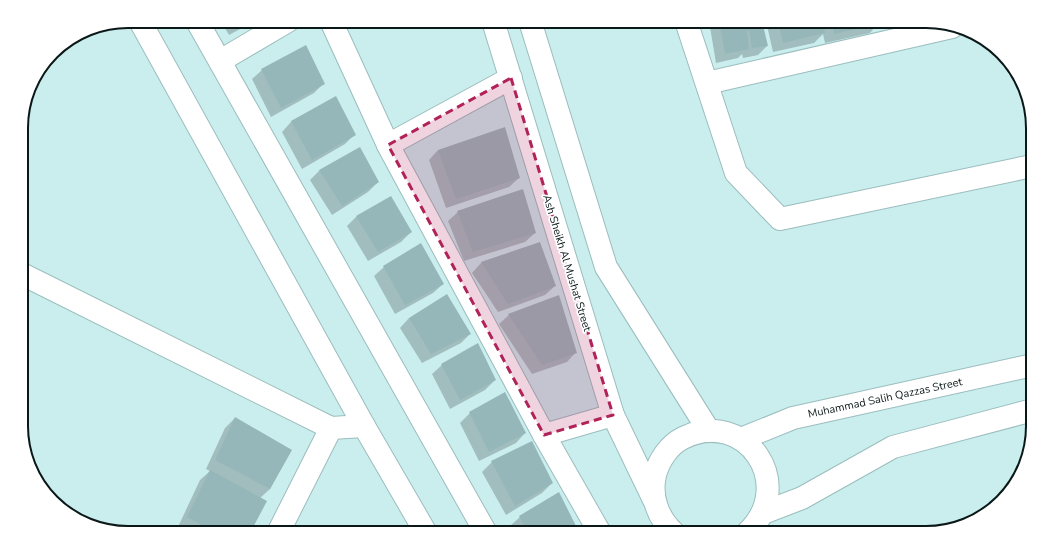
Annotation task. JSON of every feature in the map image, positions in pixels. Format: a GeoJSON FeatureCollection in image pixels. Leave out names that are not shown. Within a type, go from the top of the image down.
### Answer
{"type":"FeatureCollection","features":[{"type":"Feature","properties":{"kind":"street"},"geometry":{"type":"LineString","coordinates":[[144,28],[364,426],[422,526]]}},
{"type":"Feature","properties":{"kind":"street"},"geometry":{"type":"LineString","coordinates":[[201,28],[482,526]]}},
{"type":"Feature","properties":{"kind":"street"},"geometry":{"type":"LineString","coordinates":[[220,61],[276,28]]}},
{"type":"Feature","properties":{"kind":"street"},"geometry":{"type":"LineString","coordinates":[[334,28],[388,145],[544,435],[596,526]]}},
{"type":"Feature","properties":{"kind":"street","name":"Ash Sheikh Al Mushat Street"},"geometry":{"type":"LineString","coordinates":[[495,28],[613,415],[664,521]]}},
{"type":"Feature","properties":{"kind":"street"},"geometry":{"type":"LineString","coordinates":[[532,28],[606,267],[709,431]]}},
{"type":"Feature","properties":{"kind":"street"},"geometry":{"type":"LineString","coordinates":[[688,28],[736,172],[780,219],[1026,167]]}},
{"type":"Feature","properties":{"kind":"street"},"geometry":{"type":"LineString","coordinates":[[707,83],[942,29]]}},
{"type":"Feature","properties":{"kind":"street"},"geometry":{"type":"LineString","coordinates":[[388,145],[511,78]]}},
{"type":"Feature","properties":{"kind":"street"},"geometry":{"type":"LineString","coordinates":[[28,277],[331,428],[364,426]]}},
{"type":"Feature","properties":{"kind":"street","name":"Muhammad Salih Qazzas Street"},"geometry":{"type":"LineString","coordinates":[[741,439],[793,418],[1026,367]]}},
{"type":"Feature","properties":{"kind":"street"},"geometry":{"type":"LineString","coordinates":[[760,526],[802,498],[893,447],[1026,412]]}},
{"type":"Feature","properties":{"kind":"street"},"geometry":{"type":"LineString","coordinates":[[544,435],[613,415]]}},
{"type":"Feature","properties":{"kind":"street"},"geometry":{"type":"LineString","coordinates":[[282,526],[331,428]]}},
{"type":"Feature","properties":{"kind":"street"},"geometry":{"type":"LineString","coordinates":[[664,521],[653,483],[657,467],[665,452],[682,438],[692,434],[709,431],[725,433],[741,439],[754,450],[763,464],[768,480],[768,497],[759,526]]}},
{"type":"Feature","properties":{"kind":"highlighted area"},"geometry":{"type":"Polygon","coordinates":[[[511,78],[613,415],[544,435],[388,145],[511,78]]]}},
{"type":"Feature","properties":{"kind":"building"},"geometry":{"type":"Polygon","coordinates":[[[720,28],[764,28],[768,46],[752,48],[749,30],[747,31],[749,49],[725,54],[720,28]]]}},
{"type":"Feature","properties":{"kind":"building"},"geometry":{"type":"Polygon","coordinates":[[[780,28],[824,28],[825,33],[783,43],[780,28]]]}},
{"type":"Feature","properties":{"kind":"building"},"geometry":{"type":"Polygon","coordinates":[[[833,28],[862,28],[834,34],[833,28]]]}},
{"type":"Feature","properties":{"kind":"building"},"geometry":{"type":"Polygon","coordinates":[[[306,45],[325,84],[281,108],[261,69],[306,45]]]}},
{"type":"Feature","properties":{"kind":"building"},"geometry":{"type":"Polygon","coordinates":[[[336,96],[356,135],[312,160],[291,121],[336,96]]]}},
{"type":"Feature","properties":{"kind":"building"},"geometry":{"type":"Polygon","coordinates":[[[505,127],[520,178],[456,199],[438,150],[505,127]]]}},
{"type":"Feature","properties":{"kind":"building"},"geometry":{"type":"Polygon","coordinates":[[[360,147],[379,182],[342,206],[319,170],[360,147]]]}},
{"type":"Feature","properties":{"kind":"building"},"geometry":{"type":"Polygon","coordinates":[[[523,189],[536,233],[473,252],[457,211],[523,189]]]}},
{"type":"Feature","properties":{"kind":"building"},"geometry":{"type":"Polygon","coordinates":[[[391,196],[412,232],[378,252],[356,216],[391,196]]]}},
{"type":"Feature","properties":{"kind":"building"},"geometry":{"type":"Polygon","coordinates":[[[540,242],[556,286],[508,304],[481,262],[540,242]]]}},
{"type":"Feature","properties":{"kind":"building"},"geometry":{"type":"Polygon","coordinates":[[[421,243],[444,284],[405,305],[383,266],[421,243]]]}},
{"type":"Feature","properties":{"kind":"building"},"geometry":{"type":"Polygon","coordinates":[[[447,294],[471,334],[431,354],[409,318],[447,294]]]}},
{"type":"Feature","properties":{"kind":"building"},"geometry":{"type":"Polygon","coordinates":[[[559,295],[577,353],[542,365],[508,314],[559,295]]]}},
{"type":"Feature","properties":{"kind":"building"},"geometry":{"type":"Polygon","coordinates":[[[478,343],[496,380],[460,400],[441,364],[478,343]]]}},
{"type":"Feature","properties":{"kind":"building"},"geometry":{"type":"Polygon","coordinates":[[[505,392],[526,433],[489,452],[469,412],[505,392]]]}},
{"type":"Feature","properties":{"kind":"building"},"geometry":{"type":"Polygon","coordinates":[[[235,417],[292,450],[270,489],[215,460],[235,417]]]}},
{"type":"Feature","properties":{"kind":"building"},"geometry":{"type":"Polygon","coordinates":[[[532,441],[553,483],[515,506],[491,461],[532,441]]]}},
{"type":"Feature","properties":{"kind":"building"},"geometry":{"type":"Polygon","coordinates":[[[210,470],[267,501],[254,526],[204,526],[187,517],[210,470]]]}},
{"type":"Feature","properties":{"kind":"building"},"geometry":{"type":"Polygon","coordinates":[[[559,492],[576,526],[524,526],[519,516],[559,492]]]}}]}
